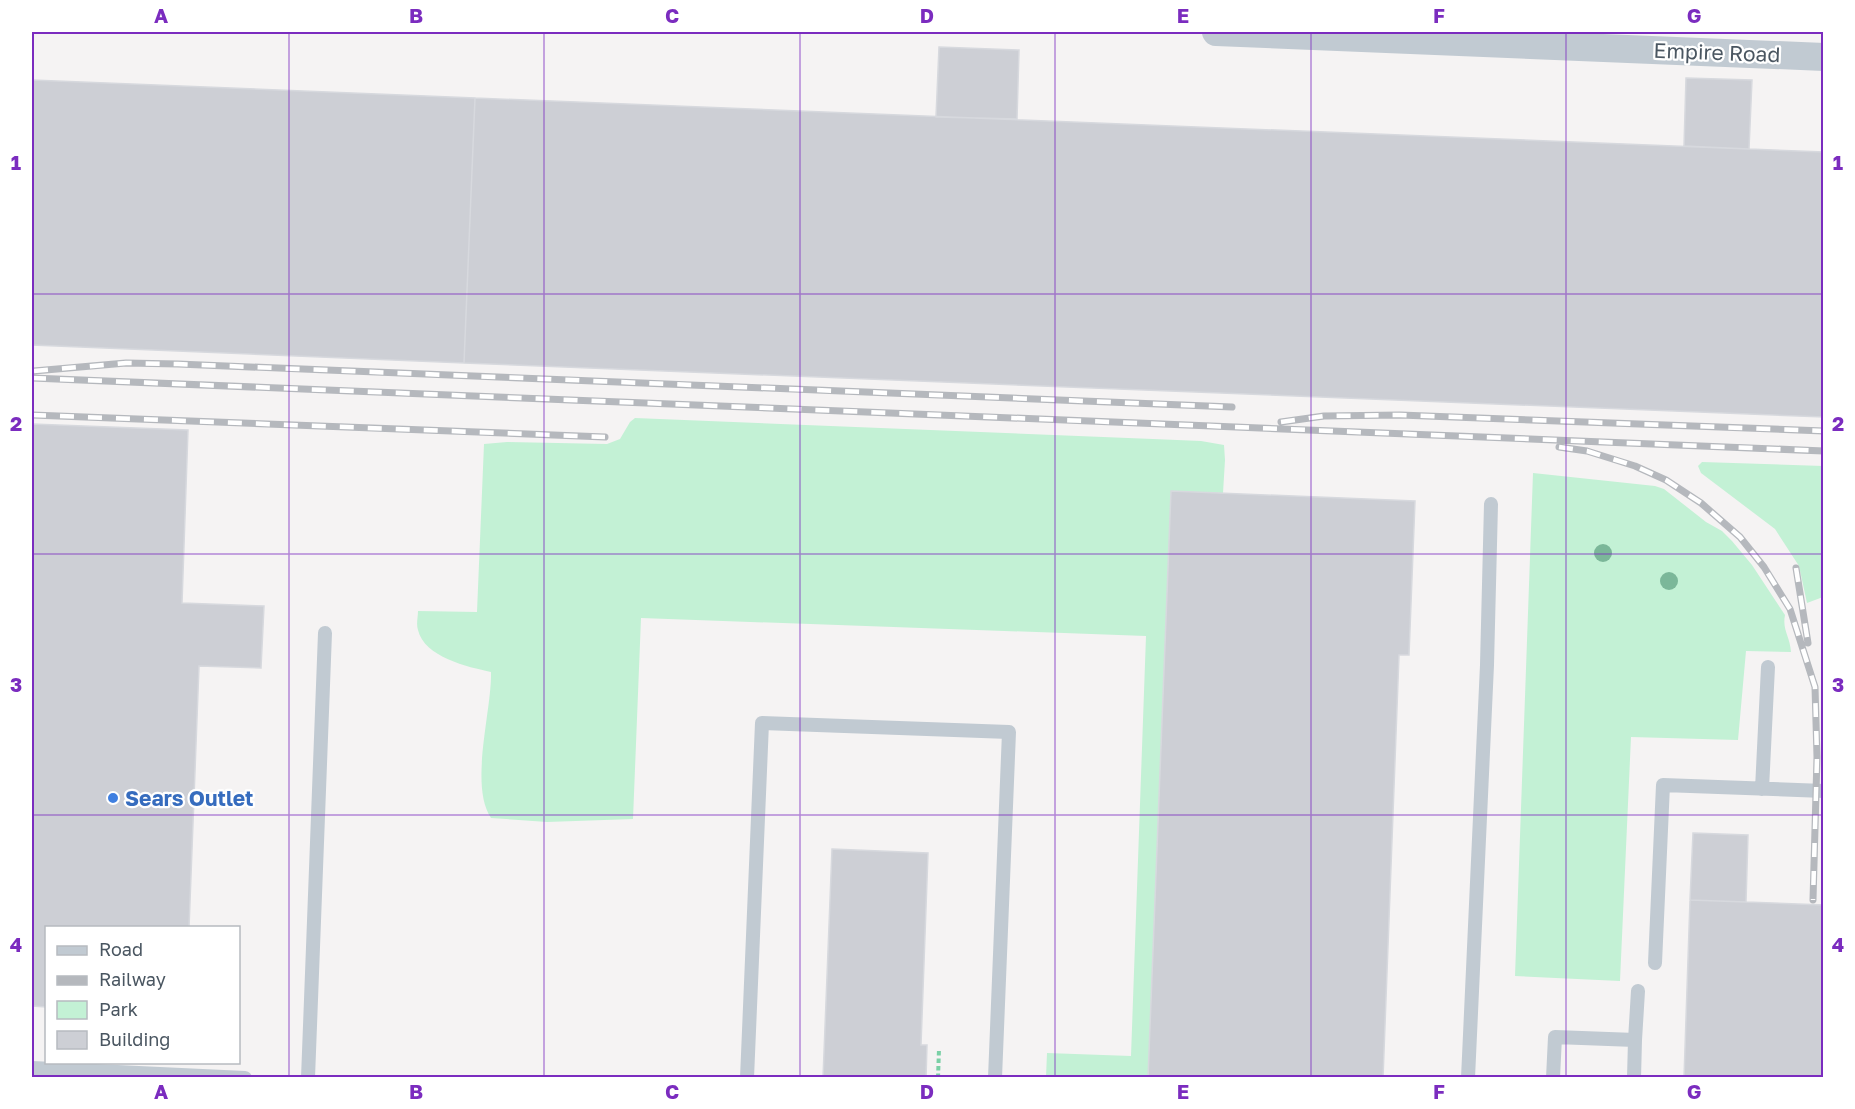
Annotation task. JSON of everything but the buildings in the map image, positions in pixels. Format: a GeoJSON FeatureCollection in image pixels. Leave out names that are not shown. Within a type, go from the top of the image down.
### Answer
{"type":"FeatureCollection","features":[{"type":"Feature","properties":{"kind":"street","name":"Empire Road"},"geometry":{"type":"LineString","coordinates":[[1216,32],[1603,40],[1824,57]]}},
{"type":"Feature","properties":{"kind":"lane"},"geometry":{"type":"LineString","coordinates":[[1468,1077],[1487,665],[1491,504]]}},
{"type":"Feature","properties":{"kind":"lane"},"geometry":{"type":"LineString","coordinates":[[308,1077],[326,633]]}},
{"type":"Feature","properties":{"kind":"lane"},"geometry":{"type":"LineString","coordinates":[[1762,789],[1768,667]]}},
{"type":"Feature","properties":{"kind":"lane"},"geometry":{"type":"LineString","coordinates":[[747,1077],[762,723],[1009,732],[995,1077]]}},
{"type":"Feature","properties":{"kind":"lane"},"geometry":{"type":"LineString","coordinates":[[1654,963],[1663,785],[1824,791]]}},
{"type":"Feature","properties":{"kind":"lane"},"geometry":{"type":"LineString","coordinates":[[1634,1077],[1638,991]]}},
{"type":"Feature","properties":{"kind":"lane"},"geometry":{"type":"LineString","coordinates":[[1553,1077],[1555,1037],[1635,1040]]}},
{"type":"Feature","properties":{"kind":"lane"},"geometry":{"type":"LineString","coordinates":[[32,1068],[245,1077]]}},
{"type":"Feature","properties":{"kind":"path"},"geometry":{"type":"LineString","coordinates":[[938,1077],[939,1049]]}},
{"type":"Feature","properties":{"kind":"green space"},"geometry":{"type":"Polygon","coordinates":[[[635,418],[1201,441],[1224,445],[1223,493],[1171,492],[1148,1077],[1046,1077],[1047,1053],[1131,1056],[1146,636],[641,618],[633,819],[547,822],[491,818],[485,804],[482,768],[491,672],[448,659],[429,647],[418,630],[418,611],[477,612],[484,444],[507,442],[607,444],[620,439],[635,418]]]}},
{"type":"Feature","properties":{"kind":"green space"},"geometry":{"type":"Polygon","coordinates":[[[1702,462],[1823,466],[1823,597],[1807,603],[1799,566],[1775,529],[1701,473],[1698,466],[1702,462]]]}},
{"type":"Feature","properties":{"kind":"green space"},"geometry":{"type":"Polygon","coordinates":[[[1533,473],[1655,486],[1664,489],[1706,522],[1722,531],[1732,541],[1752,565],[1785,615],[1791,652],[1746,651],[1738,740],[1631,737],[1620,981],[1515,976],[1533,473]]]}},
{"type":"Feature","properties":{"kind":"railway"},"geometry":{"type":"LineString","coordinates":[[34,371],[126,363],[178,364],[1232,407]]}},
{"type":"Feature","properties":{"kind":"railway"},"geometry":{"type":"LineString","coordinates":[[32,378],[1824,451]]}},
{"type":"Feature","properties":{"kind":"railway"},"geometry":{"type":"LineString","coordinates":[[32,415],[605,437]]}},
{"type":"Feature","properties":{"kind":"railway"},"geometry":{"type":"LineString","coordinates":[[1281,422],[1324,416],[1400,415],[1824,431]]}},
{"type":"Feature","properties":{"kind":"railway"},"geometry":{"type":"LineString","coordinates":[[1559,447],[1587,451],[1635,466],[1666,480],[1701,503],[1740,537],[1764,567],[1790,609],[1815,687],[1817,757],[1813,900]]}},
{"type":"Feature","properties":{"kind":"railway"},"geometry":{"type":"LineString","coordinates":[[1796,568],[1808,643]]}},
{"type":"Feature","properties":{"kind":"place","name":"Sears Outlet"},"geometry":{"type":"Point","coordinates":[113,798]}}]}
